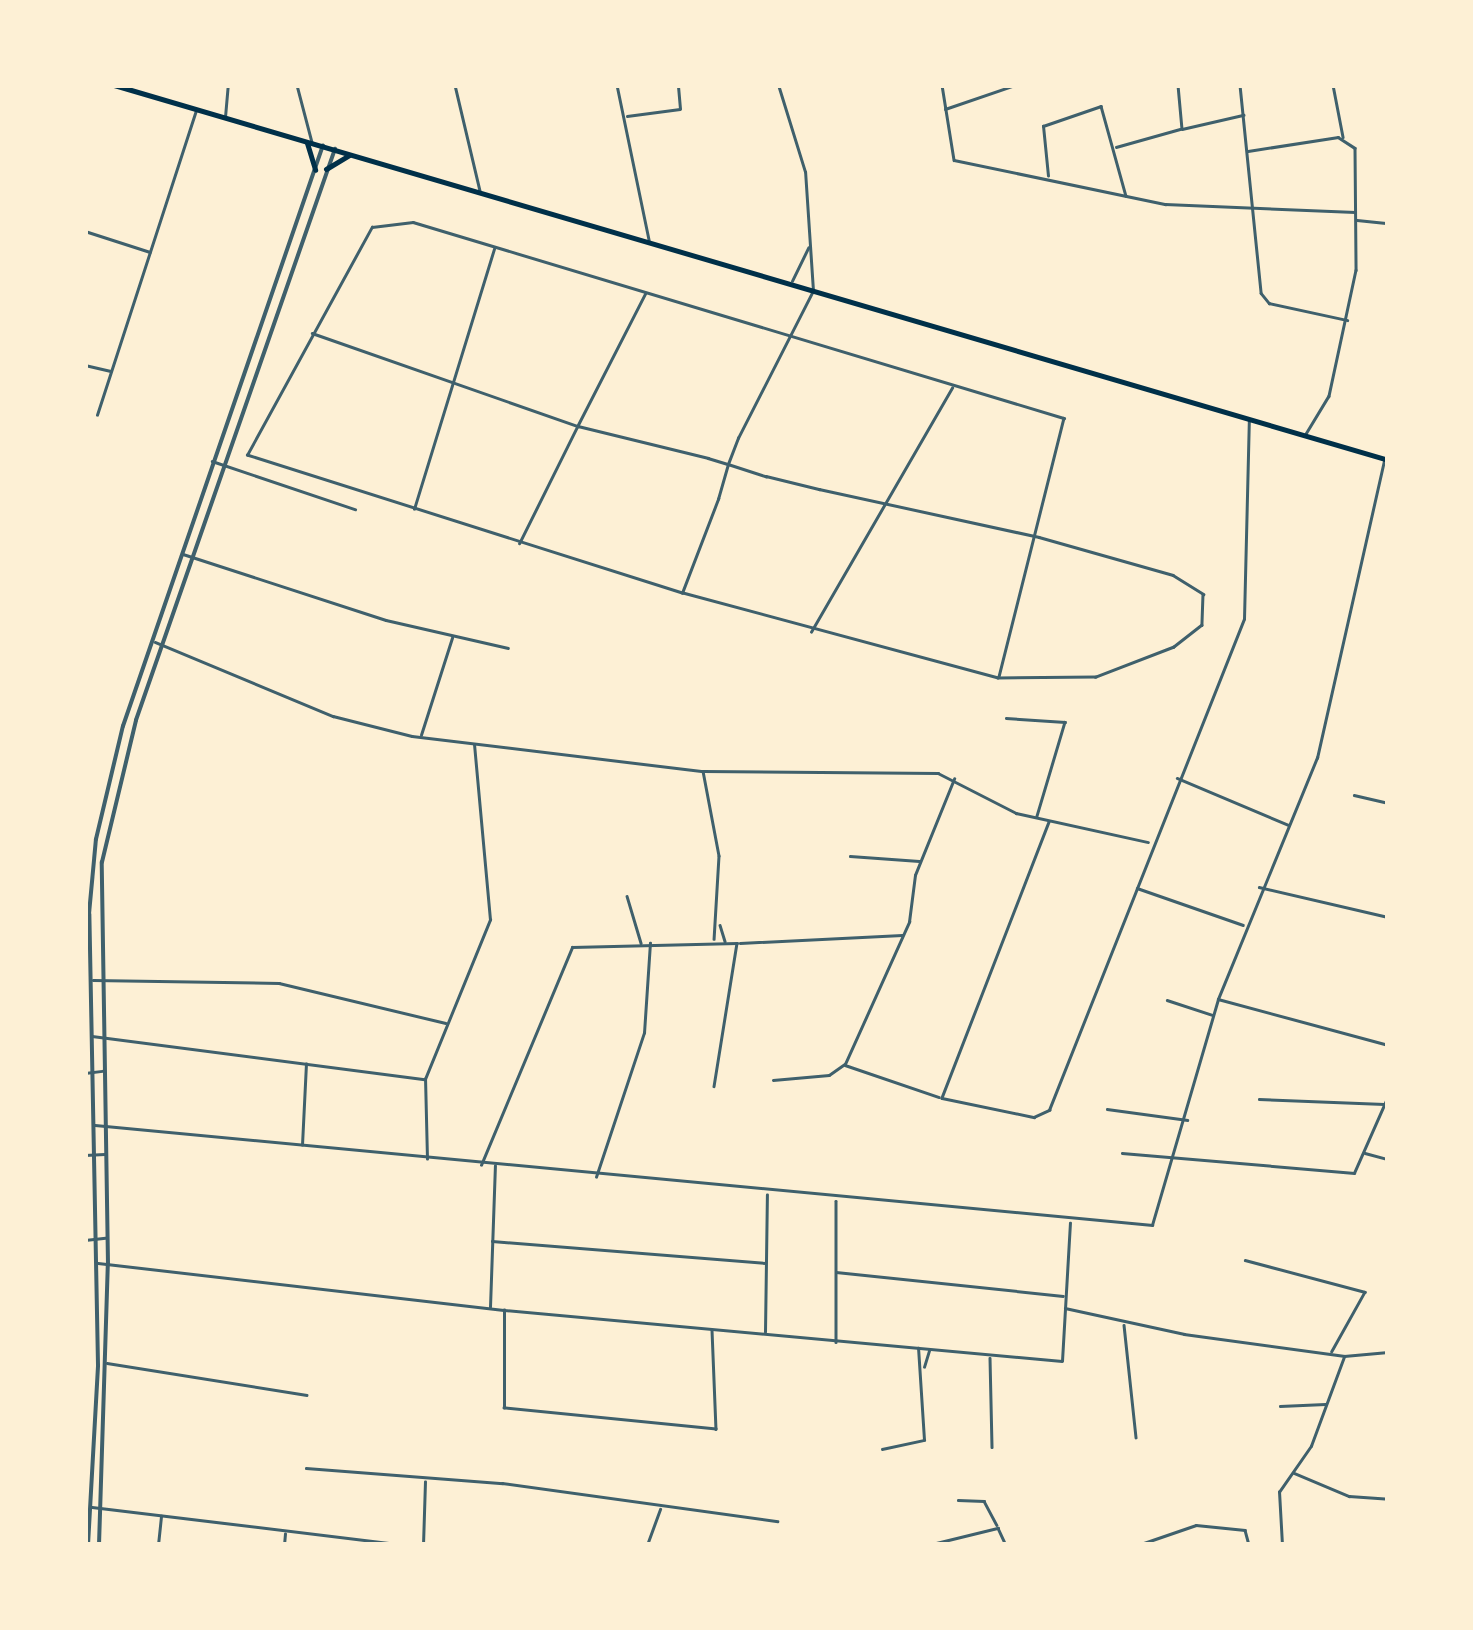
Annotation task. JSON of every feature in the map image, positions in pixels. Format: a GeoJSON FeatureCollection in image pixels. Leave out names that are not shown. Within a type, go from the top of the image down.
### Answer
{"type":"FeatureCollection","features":[{"type":"Feature","properties":{"kind":"highway"},"geometry":{"type":"LineString","coordinates":[[114,85],[1386,459]]}},
{"type":"Feature","properties":{"kind":"highway"},"geometry":{"type":"LineString","coordinates":[[308,142],[315,170]]}},
{"type":"Feature","properties":{"kind":"highway"},"geometry":{"type":"LineString","coordinates":[[326,169],[352,154]]}},
{"type":"Feature","properties":{"kind":"street"},"geometry":{"type":"LineString","coordinates":[[225,117],[228,85]]}},
{"type":"Feature","properties":{"kind":"street"},"geometry":{"type":"LineString","coordinates":[[297,85],[308,142]]}},
{"type":"Feature","properties":{"kind":"street"},"geometry":{"type":"LineString","coordinates":[[455,85],[480,193]]}},
{"type":"Feature","properties":{"kind":"street"},"geometry":{"type":"LineString","coordinates":[[618,85],[650,242]]}},
{"type":"Feature","properties":{"kind":"street"},"geometry":{"type":"LineString","coordinates":[[625,116],[680,109],[678,85]]}},
{"type":"Feature","properties":{"kind":"street"},"geometry":{"type":"LineString","coordinates":[[682,593],[728,464],[813,291],[805,172],[778,85]]}},
{"type":"Feature","properties":{"kind":"street"},"geometry":{"type":"LineString","coordinates":[[942,85],[953,160],[1127,197],[1354,212]]}},
{"type":"Feature","properties":{"kind":"street"},"geometry":{"type":"LineString","coordinates":[[946,109],[1014,85]]}},
{"type":"Feature","properties":{"kind":"street"},"geometry":{"type":"LineString","coordinates":[[1178,85],[1182,128]]}},
{"type":"Feature","properties":{"kind":"street"},"geometry":{"type":"LineString","coordinates":[[1240,85],[1265,301],[1346,320]]}},
{"type":"Feature","properties":{"kind":"street"},"geometry":{"type":"LineString","coordinates":[[1305,435],[1329,396],[1346,320],[1355,220],[1355,148],[1343,138],[1333,85]]}},
{"type":"Feature","properties":{"kind":"street"},"geometry":{"type":"LineString","coordinates":[[1048,179],[1048,122],[1103,106],[1127,197]]}},
{"type":"Feature","properties":{"kind":"street"},"geometry":{"type":"LineString","coordinates":[[96,415],[197,109]]}},
{"type":"Feature","properties":{"kind":"street"},"geometry":{"type":"LineString","coordinates":[[1240,119],[1245,113]]}},
{"type":"Feature","properties":{"kind":"street"},"geometry":{"type":"LineString","coordinates":[[1114,147],[1182,128],[1240,119],[1246,122]]}},
{"type":"Feature","properties":{"kind":"street"},"geometry":{"type":"LineString","coordinates":[[1248,151],[1343,138]]}},
{"type":"Feature","properties":{"kind":"street"},"geometry":{"type":"LineString","coordinates":[[88,1545],[95,1450],[98,1264],[88,896],[118,741],[323,146]]}},
{"type":"Feature","properties":{"kind":"street"},"geometry":{"type":"LineString","coordinates":[[99,1545],[108,1264],[100,980],[106,842],[192,556],[335,149]]}},
{"type":"Feature","properties":{"kind":"street"},"geometry":{"type":"LineString","coordinates":[[311,332],[578,426],[882,504],[1039,537],[1188,582],[1203,594],[1206,614],[1174,648],[1096,677],[998,678],[810,634],[247,455],[311,332],[385,220],[494,248],[1066,419],[1039,537],[998,678]]}},
{"type":"Feature","properties":{"kind":"street"},"geometry":{"type":"LineString","coordinates":[[1355,220],[1388,223]]}},
{"type":"Feature","properties":{"kind":"street"},"geometry":{"type":"LineString","coordinates":[[85,231],[150,252]]}},
{"type":"Feature","properties":{"kind":"street"},"geometry":{"type":"LineString","coordinates":[[790,284],[808,247]]}},
{"type":"Feature","properties":{"kind":"street"},"geometry":{"type":"LineString","coordinates":[[414,511],[494,248]]}},
{"type":"Feature","properties":{"kind":"street"},"geometry":{"type":"LineString","coordinates":[[520,544],[646,293]]}},
{"type":"Feature","properties":{"kind":"street"},"geometry":{"type":"LineString","coordinates":[[85,365],[111,372]]}},
{"type":"Feature","properties":{"kind":"street"},"geometry":{"type":"LineString","coordinates":[[810,634],[882,504],[954,386]]}},
{"type":"Feature","properties":{"kind":"street"},"geometry":{"type":"LineString","coordinates":[[844,1064],[858,1077],[942,1098],[1034,1117],[1049,1110],[1136,888],[1149,842],[1244,619],[1249,420]]}},
{"type":"Feature","properties":{"kind":"street"},"geometry":{"type":"LineString","coordinates":[[95,1125],[836,1202],[1155,1224],[1178,1158],[1218,999],[1259,887],[1291,825],[1337,690],[1386,459]]}},
{"type":"Feature","properties":{"kind":"street"},"geometry":{"type":"LineString","coordinates":[[212,461],[355,509]]}},
{"type":"Feature","properties":{"kind":"street"},"geometry":{"type":"LineString","coordinates":[[182,553],[452,637],[508,648]]}},
{"type":"Feature","properties":{"kind":"street"},"geometry":{"type":"LineString","coordinates":[[420,738],[452,637]]}},
{"type":"Feature","properties":{"kind":"street"},"geometry":{"type":"LineString","coordinates":[[153,642],[334,716],[420,738],[703,771],[955,778],[1049,822],[1149,842]]}},
{"type":"Feature","properties":{"kind":"street"},"geometry":{"type":"LineString","coordinates":[[1006,718],[1064,722],[1036,817]]}},
{"type":"Feature","properties":{"kind":"street"},"geometry":{"type":"LineString","coordinates":[[427,1160],[425,1079],[490,920],[474,744]]}},
{"type":"Feature","properties":{"kind":"street"},"geometry":{"type":"LineString","coordinates":[[703,771],[710,782],[720,923],[726,942]]}},
{"type":"Feature","properties":{"kind":"street"},"geometry":{"type":"LineString","coordinates":[[710,782],[718,771]]}},
{"type":"Feature","properties":{"kind":"street"},"geometry":{"type":"LineString","coordinates":[[1176,777],[1291,825]]}},
{"type":"Feature","properties":{"kind":"street"},"geometry":{"type":"LineString","coordinates":[[773,1080],[830,1075],[844,1064],[903,935],[920,862],[955,778]]}},
{"type":"Feature","properties":{"kind":"street"},"geometry":{"type":"LineString","coordinates":[[1354,795],[1388,803]]}},
{"type":"Feature","properties":{"kind":"street"},"geometry":{"type":"LineString","coordinates":[[942,1098],[1049,822]]}},
{"type":"Feature","properties":{"kind":"street"},"geometry":{"type":"LineString","coordinates":[[850,856],[920,862]]}},
{"type":"Feature","properties":{"kind":"street"},"geometry":{"type":"LineString","coordinates":[[1259,887],[1388,917]]}},
{"type":"Feature","properties":{"kind":"street"},"geometry":{"type":"LineString","coordinates":[[1136,888],[1245,925]]}},
{"type":"Feature","properties":{"kind":"street"},"geometry":{"type":"LineString","coordinates":[[627,896],[641,944]]}},
{"type":"Feature","properties":{"kind":"street"},"geometry":{"type":"LineString","coordinates":[[714,941],[720,923]]}},
{"type":"Feature","properties":{"kind":"street"},"geometry":{"type":"LineString","coordinates":[[480,1166],[569,950],[650,943],[903,935]]}},
{"type":"Feature","properties":{"kind":"street"},"geometry":{"type":"LineString","coordinates":[[892,938],[898,946]]}},
{"type":"Feature","properties":{"kind":"street"},"geometry":{"type":"LineString","coordinates":[[596,1178],[644,1033],[650,943]]}},
{"type":"Feature","properties":{"kind":"street"},"geometry":{"type":"LineString","coordinates":[[714,1086],[738,943]]}},
{"type":"Feature","properties":{"kind":"street"},"geometry":{"type":"LineString","coordinates":[[90,980],[279,983],[446,1023]]}},
{"type":"Feature","properties":{"kind":"street"},"geometry":{"type":"LineString","coordinates":[[1218,999],[1388,1045]]}},
{"type":"Feature","properties":{"kind":"street"},"geometry":{"type":"LineString","coordinates":[[1167,1000],[1214,1015]]}},
{"type":"Feature","properties":{"kind":"street"},"geometry":{"type":"LineString","coordinates":[[92,1036],[425,1079]]}},
{"type":"Feature","properties":{"kind":"street"},"geometry":{"type":"LineString","coordinates":[[302,1146],[306,1062]]}},
{"type":"Feature","properties":{"kind":"street"},"geometry":{"type":"LineString","coordinates":[[85,1073],[102,1071]]}},
{"type":"Feature","properties":{"kind":"street"},"geometry":{"type":"LineString","coordinates":[[1122,1153],[1352,1173],[1365,1153],[1388,1096]]}},
{"type":"Feature","properties":{"kind":"street"},"geometry":{"type":"LineString","coordinates":[[1259,1099],[1386,1104]]}},
{"type":"Feature","properties":{"kind":"street"},"geometry":{"type":"LineString","coordinates":[[1107,1109],[1188,1120]]}},
{"type":"Feature","properties":{"kind":"street"},"geometry":{"type":"LineString","coordinates":[[1365,1153],[1388,1159]]}},
{"type":"Feature","properties":{"kind":"street"},"geometry":{"type":"LineString","coordinates":[[85,1155],[104,1154]]}},
{"type":"Feature","properties":{"kind":"street"},"geometry":{"type":"LineString","coordinates":[[490,1308],[495,1166]]}},
{"type":"Feature","properties":{"kind":"street"},"geometry":{"type":"LineString","coordinates":[[766,1193],[766,1332]]}},
{"type":"Feature","properties":{"kind":"street"},"geometry":{"type":"LineString","coordinates":[[836,1202],[836,1344]]}},
{"type":"Feature","properties":{"kind":"street"},"geometry":{"type":"LineString","coordinates":[[98,1264],[504,1310],[766,1332],[836,1344],[1063,1360],[1070,1221]]}},
{"type":"Feature","properties":{"kind":"street"},"geometry":{"type":"LineString","coordinates":[[85,1240],[106,1238]]}},
{"type":"Feature","properties":{"kind":"street"},"geometry":{"type":"LineString","coordinates":[[492,1240],[765,1263]]}},
{"type":"Feature","properties":{"kind":"street"},"geometry":{"type":"LineString","coordinates":[[1245,1260],[1365,1292],[1332,1351]]}},
{"type":"Feature","properties":{"kind":"street"},"geometry":{"type":"LineString","coordinates":[[836,1272],[1065,1296]]}},
{"type":"Feature","properties":{"kind":"street"},"geometry":{"type":"LineString","coordinates":[[1065,1308],[1124,1324],[1332,1351],[1344,1356],[1388,1352]]}},
{"type":"Feature","properties":{"kind":"street"},"geometry":{"type":"LineString","coordinates":[[504,1310],[507,1412],[632,1426],[718,1427],[712,1330]]}},
{"type":"Feature","properties":{"kind":"street"},"geometry":{"type":"LineString","coordinates":[[1124,1324],[1136,1437]]}},
{"type":"Feature","properties":{"kind":"street"},"geometry":{"type":"LineString","coordinates":[[882,1449],[924,1440],[924,1368],[918,1348]]}},
{"type":"Feature","properties":{"kind":"street"},"geometry":{"type":"LineString","coordinates":[[924,1368],[930,1350]]}},
{"type":"Feature","properties":{"kind":"street"},"geometry":{"type":"LineString","coordinates":[[990,1355],[992,1446]]}},
{"type":"Feature","properties":{"kind":"street"},"geometry":{"type":"LineString","coordinates":[[1282,1545],[1280,1492],[1326,1404],[1344,1356]]}},
{"type":"Feature","properties":{"kind":"street"},"geometry":{"type":"LineString","coordinates":[[107,1363],[306,1395]]}},
{"type":"Feature","properties":{"kind":"street"},"geometry":{"type":"LineString","coordinates":[[1280,1406],[1326,1404]]}},
{"type":"Feature","properties":{"kind":"street"},"geometry":{"type":"LineString","coordinates":[[85,1450],[95,1450]]}},
{"type":"Feature","properties":{"kind":"street"},"geometry":{"type":"LineString","coordinates":[[306,1468],[424,1481],[502,1483],[660,1509],[778,1521]]}},
{"type":"Feature","properties":{"kind":"street"},"geometry":{"type":"LineString","coordinates":[[1293,1473],[1349,1496],[1388,1498]]}},
{"type":"Feature","properties":{"kind":"street"},"geometry":{"type":"LineString","coordinates":[[422,1545],[424,1481]]}},
{"type":"Feature","properties":{"kind":"street"},"geometry":{"type":"LineString","coordinates":[[958,1500],[984,1501],[1006,1545]]}},
{"type":"Feature","properties":{"kind":"street"},"geometry":{"type":"LineString","coordinates":[[647,1545],[660,1509]]}},
{"type":"Feature","properties":{"kind":"street"},"geometry":{"type":"LineString","coordinates":[[90,1510],[161,1514],[350,1543],[405,1545]]}},
{"type":"Feature","properties":{"kind":"street"},"geometry":{"type":"LineString","coordinates":[[158,1545],[161,1514]]}},
{"type":"Feature","properties":{"kind":"street"},"geometry":{"type":"LineString","coordinates":[[1138,1545],[1196,1525],[1245,1530],[1249,1545]]}},
{"type":"Feature","properties":{"kind":"street"},"geometry":{"type":"LineString","coordinates":[[928,1545],[998,1528]]}},
{"type":"Feature","properties":{"kind":"street"},"geometry":{"type":"LineString","coordinates":[[284,1545],[285,1532]]}}]}
